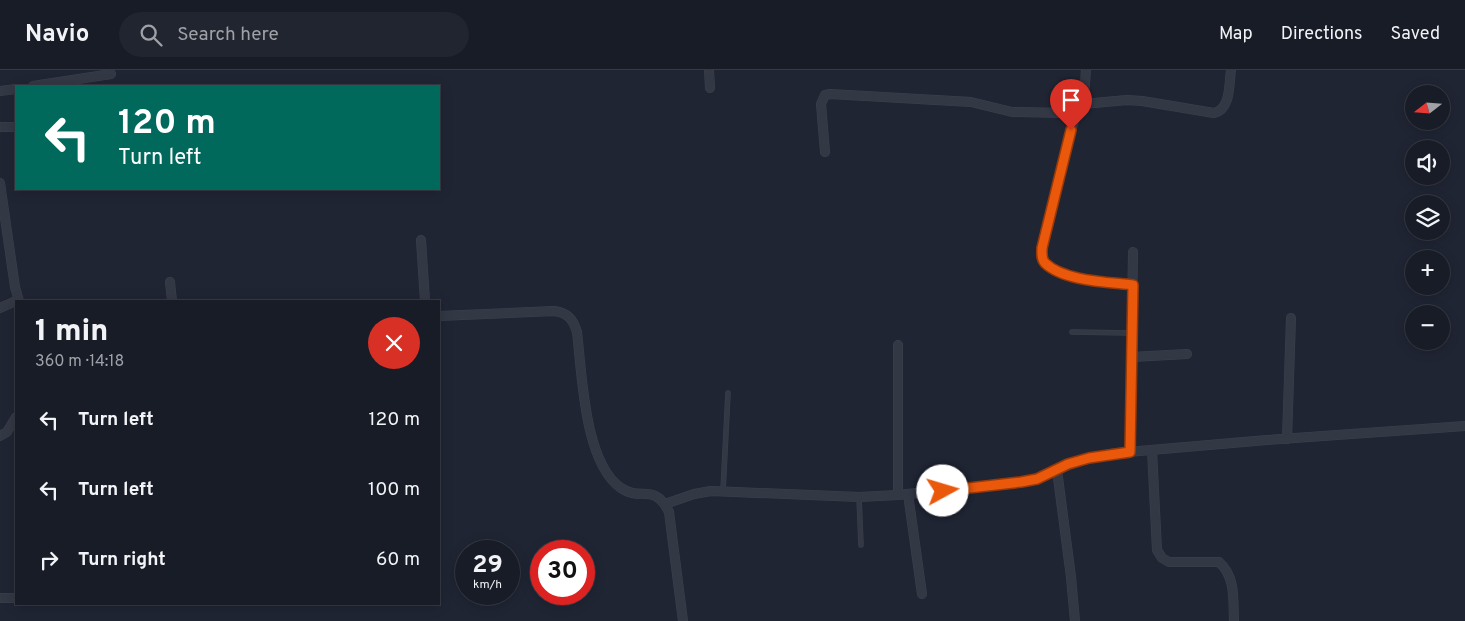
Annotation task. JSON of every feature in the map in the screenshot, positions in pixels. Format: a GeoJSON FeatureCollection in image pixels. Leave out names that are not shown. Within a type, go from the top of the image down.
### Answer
{"type":"FeatureCollection","features":[{"type":"Feature","properties":{"kind":"street"},"geometry":{"type":"LineString","coordinates":[[709,70],[710,88]]}},
{"type":"Feature","properties":{"kind":"street"},"geometry":{"type":"LineString","coordinates":[[1086,70],[1082,104],[1076,112],[1042,248],[1042,256],[1044,263],[1072,277],[1133,285]]}},
{"type":"Feature","properties":{"kind":"street"},"geometry":{"type":"LineString","coordinates":[[1082,104],[1127,100],[1214,113],[1220,112],[1225,108],[1231,70]]}},
{"type":"Feature","properties":{"kind":"street"},"geometry":{"type":"LineString","coordinates":[[40,85],[111,74]]}},
{"type":"Feature","properties":{"kind":"street"},"geometry":{"type":"LineString","coordinates":[[0,91],[15,89]]}},
{"type":"Feature","properties":{"kind":"street"},"geometry":{"type":"LineString","coordinates":[[825,152],[821,104],[825,95],[830,94],[971,102],[1012,112],[1076,112]]}},
{"type":"Feature","properties":{"kind":"street"},"geometry":{"type":"LineString","coordinates":[[0,127],[15,127]]}},
{"type":"Feature","properties":{"kind":"street"},"geometry":{"type":"LineString","coordinates":[[0,183],[15,287],[19,300]]}},
{"type":"Feature","properties":{"kind":"street"},"geometry":{"type":"LineString","coordinates":[[421,240],[424,300]]}},
{"type":"Feature","properties":{"kind":"street"},"geometry":{"type":"LineString","coordinates":[[1130,452],[1133,252]]}},
{"type":"Feature","properties":{"kind":"street"},"geometry":{"type":"LineString","coordinates":[[170,282],[172,300]]}},
{"type":"Feature","properties":{"kind":"street"},"geometry":{"type":"LineString","coordinates":[[0,308],[15,302]]}},
{"type":"Feature","properties":{"kind":"street"},"geometry":{"type":"LineString","coordinates":[[440,316],[554,311],[563,313],[575,323],[589,432],[599,461],[606,472],[621,488],[631,492],[654,494],[665,504],[669,512],[673,535],[684,621]]}},
{"type":"Feature","properties":{"kind":"street"},"geometry":{"type":"LineString","coordinates":[[1287,439],[1291,318]]}},
{"type":"Feature","properties":{"kind":"street"},"geometry":{"type":"LineString","coordinates":[[898,345],[898,495]]}},
{"type":"Feature","properties":{"kind":"street"},"geometry":{"type":"LineString","coordinates":[[1132,357],[1187,354]]}},
{"type":"Feature","properties":{"kind":"street"},"geometry":{"type":"LineString","coordinates":[[0,436],[7,432],[15,419]]}},
{"type":"Feature","properties":{"kind":"street"},"geometry":{"type":"LineString","coordinates":[[665,504],[694,494],[711,491],[859,497],[898,495],[1021,482],[1037,479],[1089,458],[1130,452],[1465,426]]}},
{"type":"Feature","properties":{"kind":"street"},"geometry":{"type":"LineString","coordinates":[[1152,450],[1157,550],[1162,558],[1169,562],[1219,562],[1227,569],[1231,578],[1234,621]]}},
{"type":"Feature","properties":{"kind":"street"},"geometry":{"type":"LineString","coordinates":[[1057,470],[1075,621]]}},
{"type":"Feature","properties":{"kind":"street"},"geometry":{"type":"LineString","coordinates":[[908,494],[922,594]]}},
{"type":"Feature","properties":{"kind":"street"},"geometry":{"type":"LineString","coordinates":[[0,598],[15,598]]}},
{"type":"Feature","properties":{"kind":"lane"},"geometry":{"type":"LineString","coordinates":[[1072,332],[1132,333]]}},
{"type":"Feature","properties":{"kind":"lane"},"geometry":{"type":"LineString","coordinates":[[723,491],[728,394]]}},
{"type":"Feature","properties":{"kind":"lane"},"geometry":{"type":"LineString","coordinates":[[859,497],[861,545]]}},
{"type":"Feature","properties":{"kind":"route"},"geometry":{"type":"LineString","coordinates":[[943,491],[1037,479],[1068,464],[1089,458],[1130,452],[1133,285],[1072,277],[1044,263],[1042,256],[1042,248],[1071,130]]}}]}
